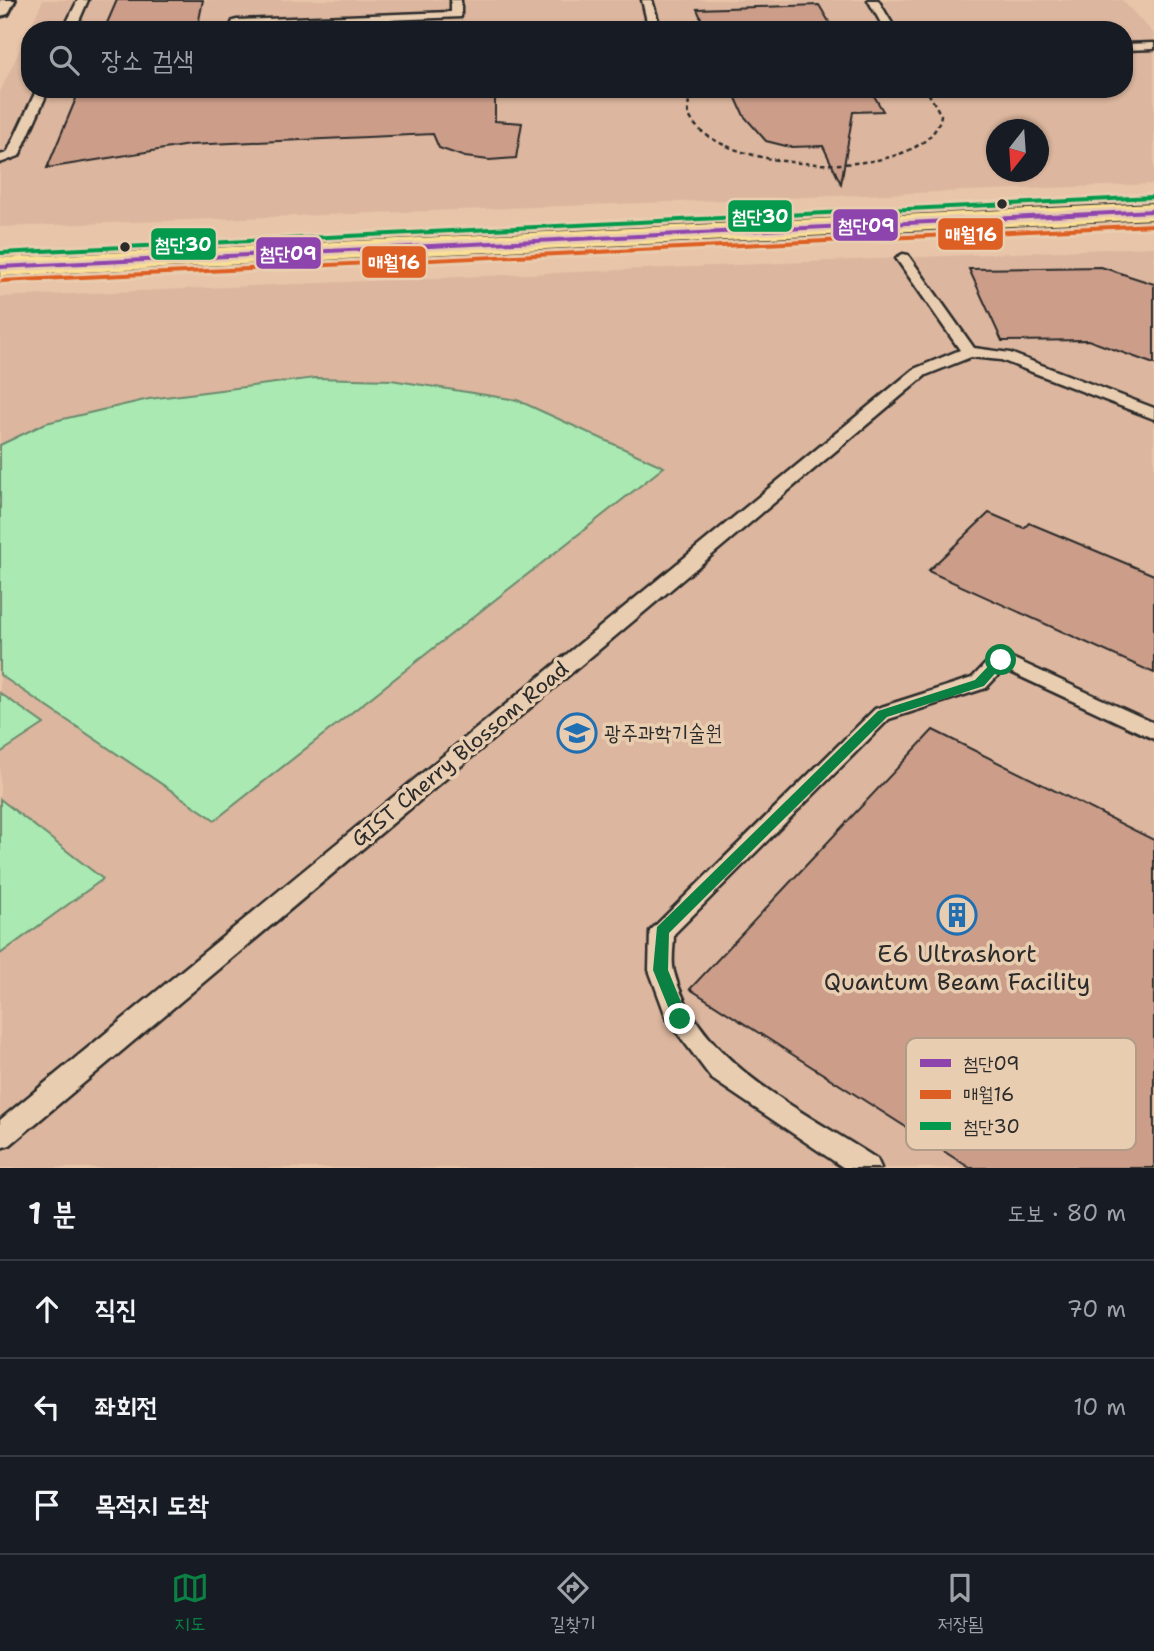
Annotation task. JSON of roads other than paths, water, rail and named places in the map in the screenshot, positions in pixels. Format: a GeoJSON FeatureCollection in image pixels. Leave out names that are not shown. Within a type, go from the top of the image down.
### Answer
{"type":"FeatureCollection","features":[{"type":"Feature","properties":{"kind":"main road"},"geometry":{"type":"LineString","coordinates":[[0,267],[1154,211]]}},
{"type":"Feature","properties":{"kind":"street"},"geometry":{"type":"LineString","coordinates":[[0,9],[4,0]]}},
{"type":"Feature","properties":{"kind":"lane"},"geometry":{"type":"LineString","coordinates":[[73,21],[83,0]]}},
{"type":"Feature","properties":{"kind":"lane"},"geometry":{"type":"LineString","coordinates":[[292,21],[457,15],[456,0]]}},
{"type":"Feature","properties":{"kind":"lane"},"geometry":{"type":"LineString","coordinates":[[647,0],[653,21]]}},
{"type":"Feature","properties":{"kind":"lane"},"geometry":{"type":"LineString","coordinates":[[873,0],[886,21]]}},
{"type":"Feature","properties":{"kind":"lane"},"geometry":{"type":"LineString","coordinates":[[1133,38],[1154,37]]}},
{"type":"Feature","properties":{"kind":"lane"},"geometry":{"type":"LineString","coordinates":[[1133,47],[1154,46]]}},
{"type":"Feature","properties":{"kind":"lane"},"geometry":{"type":"LineString","coordinates":[[0,159],[12,156],[39,98]]}},
{"type":"Feature","properties":{"kind":"lane"},"geometry":{"type":"LineString","coordinates":[[903,258],[970,352],[1004,356],[1154,414]]}},
{"type":"Feature","properties":{"kind":"lane","name":"GIST Cherry Blossom Road"},"geometry":{"type":"LineString","coordinates":[[0,1136],[920,372],[970,352]]}},
{"type":"Feature","properties":{"kind":"lane"},"geometry":{"type":"LineString","coordinates":[[867,1168],[721,1071],[680,1019],[661,970],[662,931],[882,714],[979,683],[1001,660],[1154,732]]}},
{"type":"Feature","properties":{"kind":"place","name":"광주과학기술원"},"geometry":{"type":"Point","coordinates":[577,733]}},
{"type":"Feature","properties":{"kind":"place","name":"E6 Ultrashort Quantum Beam Facility"},"geometry":{"type":"Point","coordinates":[957,915]}}]}
